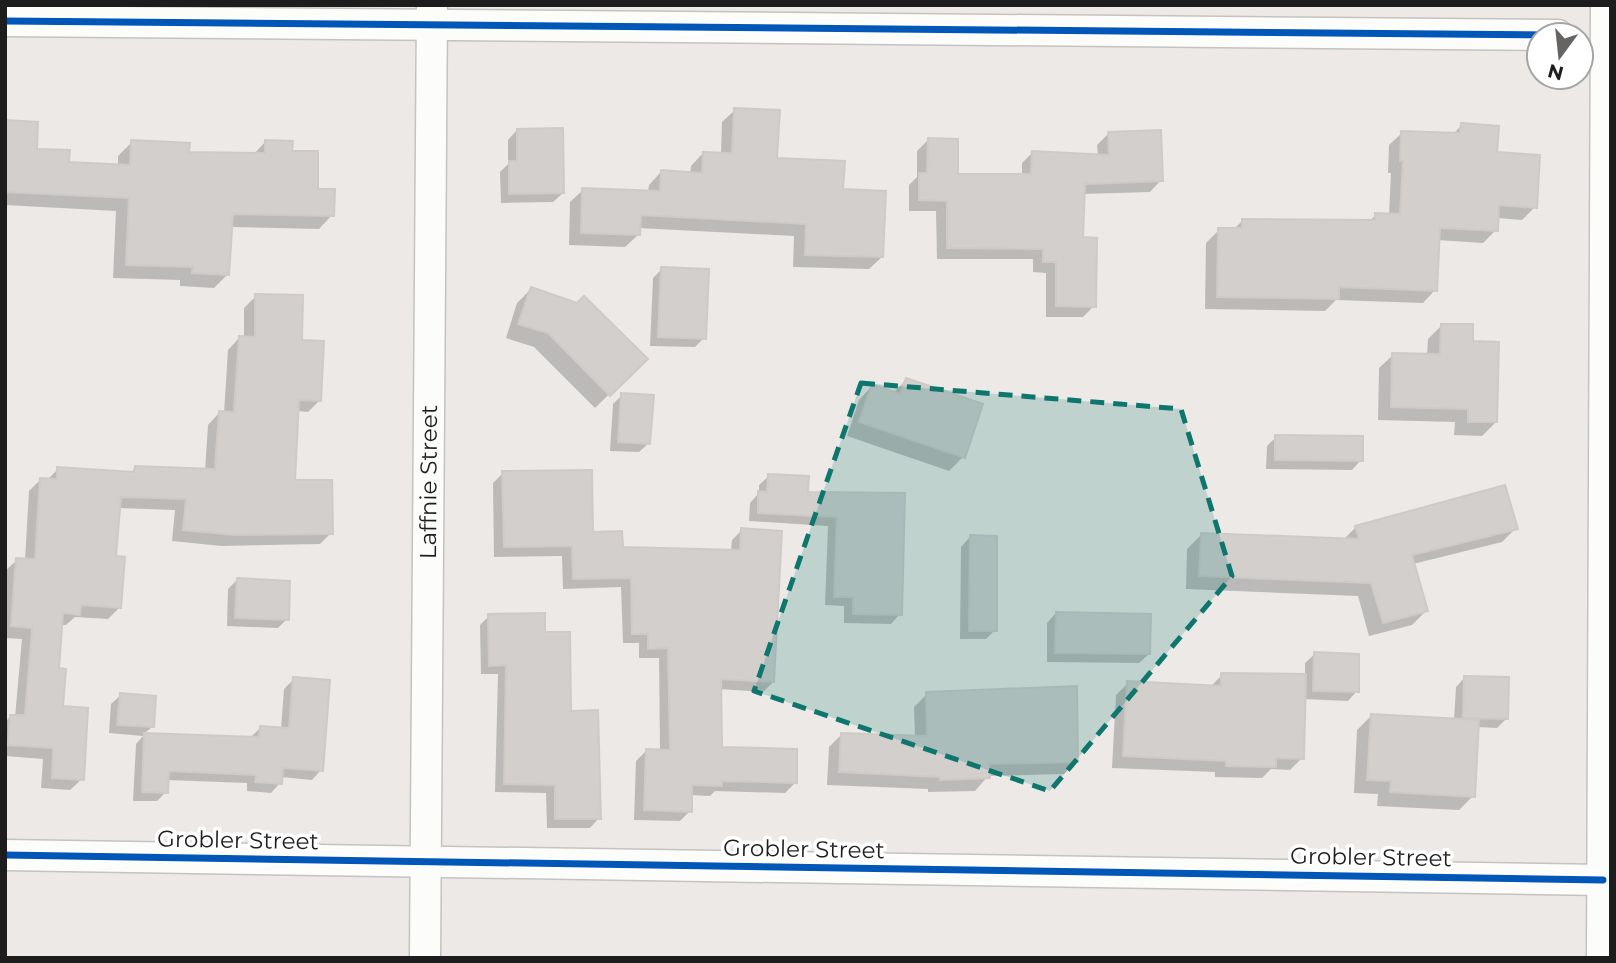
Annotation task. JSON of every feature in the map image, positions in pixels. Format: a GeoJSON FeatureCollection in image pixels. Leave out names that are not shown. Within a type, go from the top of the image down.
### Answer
{"type":"FeatureCollection","features":[{"type":"Feature","properties":{"kind":"street"},"geometry":{"type":"LineString","coordinates":[[1595,30],[1606,5]]}},
{"type":"Feature","properties":{"kind":"street"},"geometry":{"type":"LineString","coordinates":[[5,21],[432,15],[1525,34]]}},
{"type":"Feature","properties":{"kind":"street","name":"Laffnie Street"},"geometry":{"type":"LineString","coordinates":[[425,958],[432,15]]}},
{"type":"Feature","properties":{"kind":"street"},"geometry":{"type":"LineString","coordinates":[[1594,91],[1602,958]]}},
{"type":"Feature","properties":{"kind":"street","name":"Grobler Street"},"geometry":{"type":"LineString","coordinates":[[5,855],[1603,880]]}},
{"type":"Feature","properties":{"kind":"highlighted area"},"geometry":{"type":"Polygon","coordinates":[[[861,383],[1181,409],[1232,576],[1050,791],[754,691],[861,383]]]}},
{"type":"Feature","properties":{"kind":"building"},"geometry":{"type":"Polygon","coordinates":[[[734,108],[780,110],[777,158],[845,161],[843,189],[886,191],[883,257],[805,255],[806,224],[641,215],[640,235],[581,233],[582,188],[660,191],[661,170],[702,173],[703,152],[732,153],[734,108]]]}},
{"type":"Feature","properties":{"kind":"building"},"geometry":{"type":"Polygon","coordinates":[[[5,120],[38,122],[37,149],[70,150],[69,162],[130,165],[131,140],[190,143],[189,152],[265,153],[265,140],[293,141],[292,151],[318,151],[318,189],[335,189],[334,216],[233,214],[229,275],[192,273],[193,267],[126,265],[129,198],[5,192],[5,120]]]}},
{"type":"Feature","properties":{"kind":"building"},"geometry":{"type":"Polygon","coordinates":[[[1461,123],[1499,126],[1497,152],[1540,155],[1537,208],[1499,205],[1498,231],[1440,228],[1437,291],[1339,287],[1339,299],[1217,297],[1218,228],[1242,228],[1242,219],[1375,220],[1375,213],[1400,214],[1403,161],[1400,161],[1401,131],[1460,133],[1461,123]]]}},
{"type":"Feature","properties":{"kind":"building"},"geometry":{"type":"Polygon","coordinates":[[[563,128],[564,193],[509,194],[509,161],[517,161],[517,129],[563,128]]]}},
{"type":"Feature","properties":{"kind":"building"},"geometry":{"type":"Polygon","coordinates":[[[1161,130],[1163,181],[1085,184],[1083,237],[1097,238],[1096,307],[1056,306],[1056,262],[1043,262],[1043,249],[947,248],[947,201],[919,200],[919,173],[927,173],[928,138],[958,139],[958,174],[1031,174],[1032,151],[1109,155],[1108,132],[1161,130]]]}},
{"type":"Feature","properties":{"kind":"building"},"geometry":{"type":"Polygon","coordinates":[[[661,267],[709,269],[706,339],[658,337],[661,267]]]}},
{"type":"Feature","properties":{"kind":"building"},"geometry":{"type":"Polygon","coordinates":[[[531,287],[577,303],[584,296],[648,359],[610,396],[548,333],[518,324],[531,287]]]}},
{"type":"Feature","properties":{"kind":"building"},"geometry":{"type":"Polygon","coordinates":[[[255,294],[303,295],[302,340],[324,341],[321,401],[299,400],[295,480],[332,480],[333,534],[235,535],[183,530],[186,499],[121,497],[116,556],[125,557],[121,608],[81,605],[80,615],[63,613],[59,668],[66,669],[63,706],[88,708],[84,780],[52,778],[53,748],[8,745],[10,715],[25,715],[32,628],[11,626],[16,558],[35,559],[40,478],[57,479],[57,467],[134,472],[135,466],[215,469],[219,411],[234,412],[239,336],[255,337],[255,294]]]}},
{"type":"Feature","properties":{"kind":"building"},"geometry":{"type":"Polygon","coordinates":[[[1441,324],[1473,324],[1473,341],[1499,342],[1497,422],[1468,422],[1468,409],[1391,407],[1392,353],[1440,354],[1441,324]]]}},
{"type":"Feature","properties":{"kind":"building"},"geometry":{"type":"Polygon","coordinates":[[[906,378],[983,404],[965,458],[859,422],[872,384],[900,394],[906,378]]]}},
{"type":"Feature","properties":{"kind":"building"},"geometry":{"type":"Polygon","coordinates":[[[621,393],[654,395],[650,444],[618,442],[621,393]]]}},
{"type":"Feature","properties":{"kind":"building"},"geometry":{"type":"Polygon","coordinates":[[[1275,435],[1363,436],[1363,461],[1275,460],[1275,435]]]}},
{"type":"Feature","properties":{"kind":"building"},"geometry":{"type":"Polygon","coordinates":[[[592,470],[593,532],[622,531],[623,547],[740,550],[741,528],[782,531],[774,682],[721,679],[722,747],[797,749],[797,783],[722,781],[722,786],[692,785],[692,812],[644,810],[646,749],[670,750],[668,648],[648,649],[648,634],[632,634],[631,578],[573,579],[572,546],[504,547],[502,471],[592,470]]]}},
{"type":"Feature","properties":{"kind":"building"},"geometry":{"type":"Polygon","coordinates":[[[768,474],[809,476],[808,492],[905,493],[902,615],[853,614],[853,597],[834,597],[837,517],[758,513],[758,491],[767,492],[768,474]]]}},
{"type":"Feature","properties":{"kind":"building"},"geometry":{"type":"Polygon","coordinates":[[[1505,485],[1518,529],[1412,555],[1428,611],[1383,623],[1371,583],[1199,576],[1201,533],[1359,539],[1355,526],[1505,485]]]}},
{"type":"Feature","properties":{"kind":"building"},"geometry":{"type":"Polygon","coordinates":[[[970,535],[997,536],[997,631],[969,631],[970,535]]]}},
{"type":"Feature","properties":{"kind":"building"},"geometry":{"type":"Polygon","coordinates":[[[237,578],[290,581],[289,620],[235,618],[237,578]]]}},
{"type":"Feature","properties":{"kind":"building"},"geometry":{"type":"Polygon","coordinates":[[[1056,612],[1151,614],[1150,654],[1055,653],[1056,612]]]}},
{"type":"Feature","properties":{"kind":"building"},"geometry":{"type":"Polygon","coordinates":[[[545,613],[545,632],[570,632],[571,711],[598,710],[601,819],[555,819],[555,785],[504,784],[506,665],[489,666],[488,614],[545,613]]]}},
{"type":"Feature","properties":{"kind":"building"},"geometry":{"type":"Polygon","coordinates":[[[1314,652],[1359,654],[1359,692],[1313,691],[1314,652]]]}},
{"type":"Feature","properties":{"kind":"building"},"geometry":{"type":"Polygon","coordinates":[[[1221,673],[1306,674],[1304,759],[1276,758],[1276,767],[1226,766],[1226,761],[1123,756],[1127,681],[1221,686],[1221,673]]]}},
{"type":"Feature","properties":{"kind":"building"},"geometry":{"type":"Polygon","coordinates":[[[1464,676],[1509,677],[1508,719],[1463,718],[1464,676]]]}},
{"type":"Feature","properties":{"kind":"building"},"geometry":{"type":"Polygon","coordinates":[[[293,677],[330,680],[323,771],[283,768],[282,784],[255,782],[256,775],[169,771],[168,793],[142,792],[144,733],[259,737],[260,726],[289,728],[293,677]]]}},
{"type":"Feature","properties":{"kind":"building"},"geometry":{"type":"Polygon","coordinates":[[[1077,686],[1078,762],[989,764],[990,778],[940,780],[940,777],[839,772],[841,733],[927,736],[926,692],[1077,686]]]}},
{"type":"Feature","properties":{"kind":"building"},"geometry":{"type":"Polygon","coordinates":[[[120,693],[156,696],[154,727],[117,725],[120,693]]]}},
{"type":"Feature","properties":{"kind":"building"},"geometry":{"type":"Polygon","coordinates":[[[1371,714],[1479,720],[1475,797],[1390,792],[1391,781],[1367,780],[1371,714]]]}},
{"type":"Feature","properties":{"kind":"cycle path"},"geometry":{"type":"LineString","coordinates":[[5,21],[1525,35]]}},
{"type":"Feature","properties":{"kind":"cycle path"},"geometry":{"type":"LineString","coordinates":[[5,855],[1603,880]]}}]}
